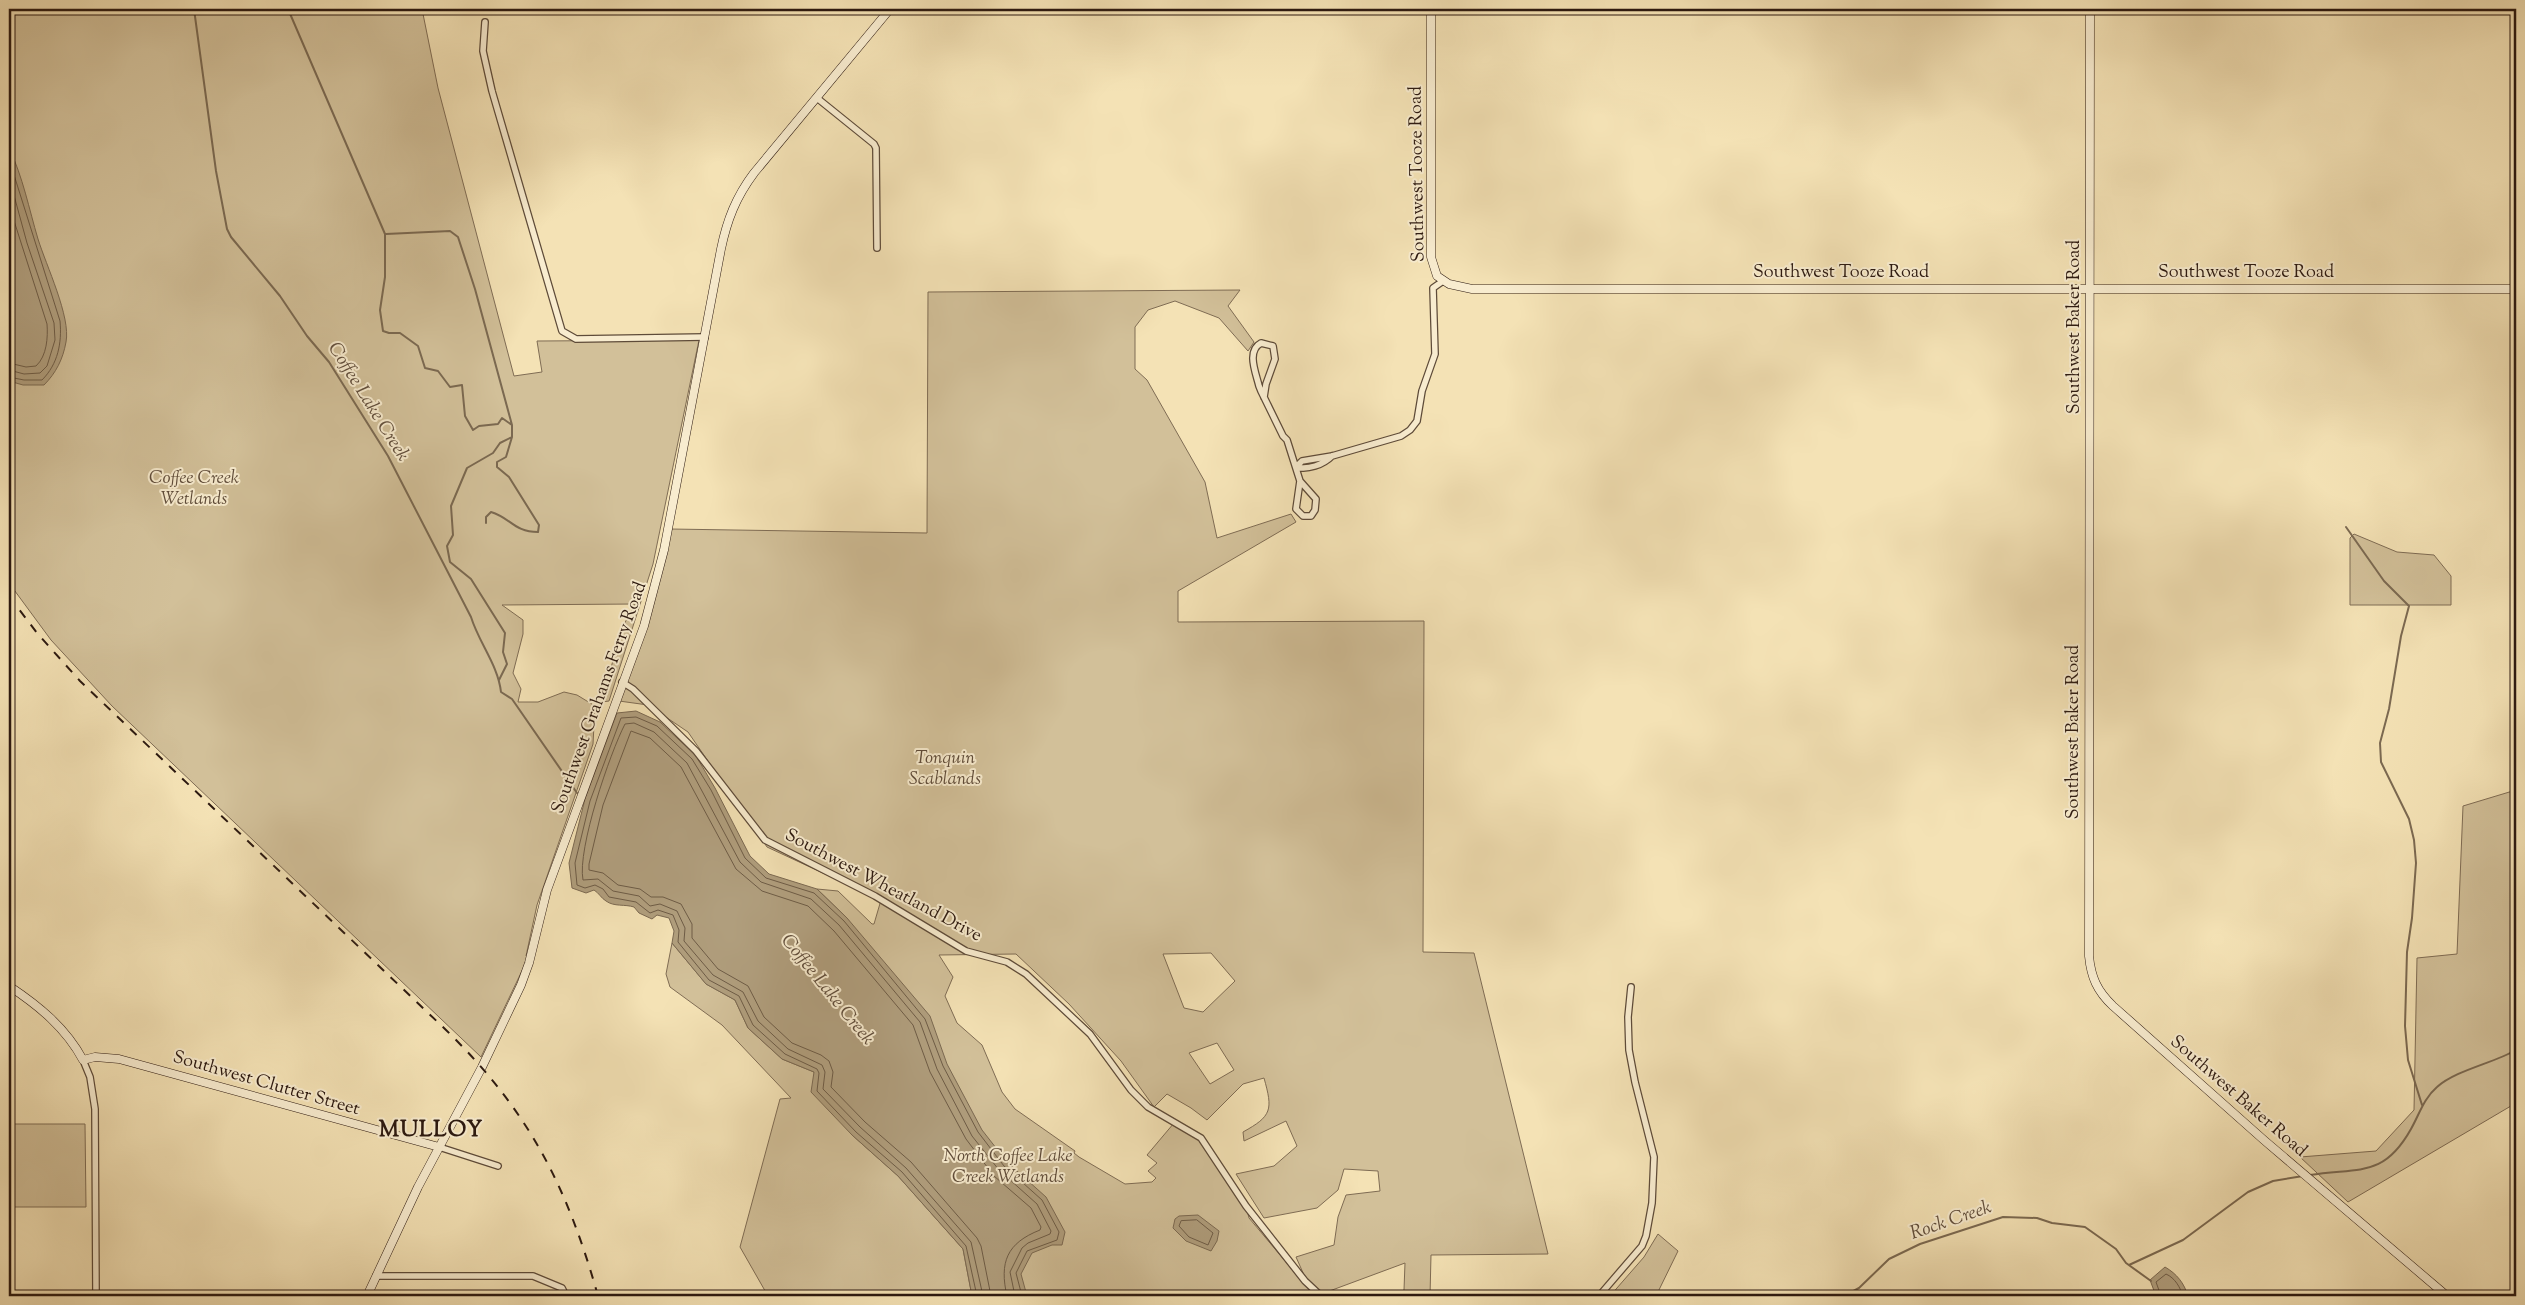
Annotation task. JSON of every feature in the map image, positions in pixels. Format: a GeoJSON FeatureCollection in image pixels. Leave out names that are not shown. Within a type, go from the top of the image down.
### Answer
{"type":"FeatureCollection","features":[{"type":"Feature","properties":{"kind":"main road","name":"Southwest Grahams Ferry Road"},"geometry":{"type":"LineString","coordinates":[[367,1296],[439,1147],[490,1052],[525,975],[547,890],[644,626],[657,580],[723,238],[734,204],[754,173],[890,9]]}},
{"type":"Feature","properties":{"kind":"main road","name":"Southwest Tooze Road"},"geometry":{"type":"LineString","coordinates":[[1431,9],[1431,257],[1434,271],[1443,280],[1455,286],[1472,288],[2516,289]]}},
{"type":"Feature","properties":{"kind":"main road","name":"Southwest Baker Road"},"geometry":{"type":"LineString","coordinates":[[2090,9],[2089,956],[2094,981],[2103,996],[2120,1012],[2280,1153],[2447,1296]]}},
{"type":"Feature","properties":{"kind":"main road"},"geometry":{"type":"LineString","coordinates":[[9,986],[61,1027],[74,1042],[83,1060]]}},
{"type":"Feature","properties":{"kind":"main road","name":"Southwest Clutter Street"},"geometry":{"type":"LineString","coordinates":[[83,1060],[95,1057],[119,1059],[439,1147]]}},
{"type":"Feature","properties":{"kind":"street"},"geometry":{"type":"LineString","coordinates":[[485,22],[483,51],[492,91],[562,331],[576,339],[705,337]]}},
{"type":"Feature","properties":{"kind":"street"},"geometry":{"type":"LineString","coordinates":[[817,98],[874,144],[876,148],[877,248]]}},
{"type":"Feature","properties":{"kind":"street"},"geometry":{"type":"LineString","coordinates":[[1296,467],[1302,461],[1332,456],[1401,436],[1410,430],[1417,421],[1422,391],[1435,354],[1433,288],[1443,280]]}},
{"type":"Feature","properties":{"kind":"street"},"geometry":{"type":"LineString","coordinates":[[1264,397],[1276,355],[1271,345],[1261,342],[1256,346],[1253,359],[1259,386],[1264,397],[1283,436],[1287,440],[1296,467],[1300,481],[1296,509],[1303,516],[1312,516],[1315,510],[1316,499],[1300,481]]}},
{"type":"Feature","properties":{"kind":"street","name":"Southwest Wheatland Drive"},"geometry":{"type":"LineString","coordinates":[[622,682],[633,689],[696,751],[765,840],[875,896],[966,951],[1007,962],[1026,974],[1090,1034],[1132,1091],[1148,1108],[1201,1138],[1243,1203],[1305,1280],[1321,1296]]}},
{"type":"Feature","properties":{"kind":"street"},"geometry":{"type":"LineString","coordinates":[[1599,1296],[1642,1246],[1646,1236],[1652,1203],[1653,1150],[1635,1082],[1629,1050],[1628,1017],[1631,987]]}},
{"type":"Feature","properties":{"kind":"street"},"geometry":{"type":"LineString","coordinates":[[83,1060],[90,1077],[95,1109],[96,1296]]}},
{"type":"Feature","properties":{"kind":"street"},"geometry":{"type":"LineString","coordinates":[[439,1147],[498,1166]]}},
{"type":"Feature","properties":{"kind":"street"},"geometry":{"type":"LineString","coordinates":[[376,1276],[533,1276],[562,1288],[566,1296]]}},
{"type":"Feature","properties":{"kind":"green space","name":"Coffee Creek Wetlands"},"geometry":{"type":"Polygon","coordinates":[[[9,9],[422,9],[438,88],[514,376],[542,372],[537,341],[699,340],[653,564],[609,701],[602,702],[621,630],[635,604],[502,605],[523,620],[523,634],[513,673],[521,689],[518,702],[538,702],[564,692],[577,695],[595,706],[593,744],[537,905],[526,956],[529,956],[481,1057],[112,706],[51,640],[9,583],[9,9]]]}},
{"type":"Feature","properties":{"kind":"green space"},"geometry":{"type":"Polygon","coordinates":[[[1240,290],[1228,306],[1254,342],[1248,351],[1219,318],[1175,301],[1148,310],[1135,327],[1135,369],[1147,380],[1205,482],[1217,538],[1291,514],[1296,522],[1178,591],[1178,622],[1424,621],[1423,952],[1474,953],[1548,1254],[1431,1255],[1430,1296],[1395,1296],[1404,1290],[1405,1263],[1316,1296],[1025,1296],[847,918],[817,889],[838,891],[872,924],[874,924],[881,900],[767,847],[688,732],[648,705],[619,701],[670,529],[927,533],[928,292],[1240,290]],[[1211,953],[1163,954],[1184,1008],[1203,1012],[1235,981],[1211,953]],[[1016,954],[939,955],[953,977],[945,996],[957,1023],[982,1045],[1002,1092],[1015,1109],[1075,1151],[1074,1153],[1079,1157],[1125,1184],[1152,1182],[1156,1178],[1148,1171],[1157,1163],[1147,1155],[1174,1123],[1195,1133],[1246,1206],[1249,1218],[1312,1293],[1296,1257],[1334,1245],[1338,1217],[1346,1195],[1380,1191],[1378,1171],[1344,1169],[1338,1190],[1317,1208],[1264,1218],[1236,1174],[1274,1166],[1297,1146],[1286,1121],[1244,1141],[1243,1132],[1260,1121],[1268,1111],[1269,1098],[1264,1078],[1243,1084],[1207,1120],[1167,1094],[1154,1107],[1121,1061],[1069,1004],[1016,954]],[[1217,1043],[1189,1053],[1210,1084],[1234,1070],[1217,1043]]]}},
{"type":"Feature","properties":{"kind":"green space"},"geometry":{"type":"Polygon","coordinates":[[[2354,534],[2397,552],[2434,555],[2451,576],[2451,605],[2350,605],[2350,538],[2354,534]]]}},
{"type":"Feature","properties":{"kind":"green space"},"geometry":{"type":"Polygon","coordinates":[[[2516,790],[2516,1103],[2348,1202],[2300,1157],[2376,1151],[2414,1110],[2417,958],[2457,954],[2463,806],[2516,790]]]}},
{"type":"Feature","properties":{"kind":"green space"},"geometry":{"type":"Polygon","coordinates":[[[672,943],[706,984],[735,1000],[748,1028],[782,1059],[814,1072],[852,1135],[898,1176],[963,1249],[972,1296],[885,1296],[882,1291],[872,1296],[768,1296],[740,1247],[780,1099],[791,1098],[722,1025],[670,987],[666,974],[672,943]]]}},
{"type":"Feature","properties":{"kind":"green space"},"geometry":{"type":"Polygon","coordinates":[[[9,1124],[85,1124],[86,1207],[9,1207],[9,1124]]]}},
{"type":"Feature","properties":{"kind":"green space"},"geometry":{"type":"Polygon","coordinates":[[[1658,1234],[1678,1251],[1656,1296],[1610,1296],[1644,1257],[1658,1234]]]}},
{"type":"Feature","properties":{"kind":"water"},"geometry":{"type":"Polygon","coordinates":[[[9,148],[22,182],[38,239],[57,291],[67,331],[63,354],[55,371],[44,385],[23,385],[9,381],[9,148]]]}},
{"type":"Feature","properties":{"kind":"water"},"geometry":{"type":"Polygon","coordinates":[[[636,711],[660,722],[696,756],[715,788],[750,856],[769,874],[817,889],[847,918],[930,1016],[947,1064],[982,1130],[1007,1162],[1046,1197],[1065,1232],[1062,1245],[1052,1245],[1032,1253],[1021,1274],[1027,1296],[972,1296],[963,1249],[898,1176],[852,1135],[811,1092],[814,1072],[782,1059],[748,1028],[735,1000],[706,984],[672,943],[674,931],[669,918],[657,915],[652,919],[639,913],[634,907],[609,903],[594,890],[586,893],[572,888],[569,863],[585,799],[617,713],[636,711]]]}},
{"type":"Feature","properties":{"kind":"water"},"geometry":{"type":"Polygon","coordinates":[[[1198,1215],[1219,1231],[1217,1241],[1211,1251],[1186,1241],[1173,1228],[1175,1219],[1179,1216],[1198,1215]]]}},
{"type":"Feature","properties":{"kind":"water"},"geometry":{"type":"Polygon","coordinates":[[[2165,1267],[2180,1279],[2188,1296],[2156,1296],[2150,1280],[2165,1267]]]}},
{"type":"Feature","properties":{"kind":"waterway","name":"Coffee Lake Creek"},"geometry":{"type":"LineString","coordinates":[[194,9],[216,171],[227,229],[231,237],[280,296],[307,336],[329,362],[388,456],[471,617],[492,663],[501,692],[512,699],[577,793]]}},
{"type":"Feature","properties":{"kind":"waterway"},"geometry":{"type":"LineString","coordinates":[[288,9],[385,234],[385,277],[380,310],[383,331],[400,333],[418,346],[425,368],[438,371],[450,387],[462,385],[465,416],[473,430],[479,426],[498,424],[502,418],[512,425],[512,437],[500,443],[493,453],[467,468],[451,506],[453,535],[447,546],[450,562],[471,579],[505,633],[503,652],[507,664],[499,680]]}},
{"type":"Feature","properties":{"kind":"waterway"},"geometry":{"type":"LineString","coordinates":[[386,234],[450,231],[458,237],[475,289],[512,425]]}},
{"type":"Feature","properties":{"kind":"waterway"},"geometry":{"type":"LineString","coordinates":[[486,523],[486,517],[491,512],[523,530],[538,532],[539,525],[509,477],[497,467],[497,462],[506,457],[512,437]]}},
{"type":"Feature","properties":{"kind":"waterway"},"geometry":{"type":"LineString","coordinates":[[2346,527],[2384,581],[2409,606],[2401,636],[2389,709],[2380,743],[2381,762],[2409,819],[2414,840],[2416,863],[2412,918],[2407,952],[2405,1026],[2408,1060],[2422,1105]]}},
{"type":"Feature","properties":{"kind":"waterway"},"geometry":{"type":"LineString","coordinates":[[2310,1175],[2368,1168],[2379,1163],[2390,1156],[2401,1145],[2432,1091],[2454,1076],[2516,1050]]}},
{"type":"Feature","properties":{"kind":"waterway"},"geometry":{"type":"LineString","coordinates":[[2129,1265],[2183,1240],[2248,1192],[2273,1181],[2303,1176]]}},
{"type":"Feature","properties":{"kind":"waterway","name":"Rock Creek"},"geometry":{"type":"LineString","coordinates":[[1844,1296],[1859,1288],[1889,1259],[1920,1244],[2003,1217],[2037,1218],[2052,1223],[2085,1227],[2116,1249],[2126,1263],[2151,1281]]}},
{"type":"Feature","properties":{"kind":"railway"},"geometry":{"type":"LineString","coordinates":[[9,596],[37,633],[80,681],[446,1030],[475,1060],[500,1090],[542,1152],[573,1219],[598,1296]]}},
{"type":"Feature","properties":{"kind":"district","name":"MULLOY"},"geometry":{"type":"Point","coordinates":[431,1131]}},
{"type":"Feature","properties":{"kind":"park label","name":"Tonquin Scablands"},"geometry":{"type":"Point","coordinates":[945,770]}},
{"type":"Feature","properties":{"kind":"park label","name":"North Coffee Lake Creek Wetlands"},"geometry":{"type":"Point","coordinates":[1008,1167]}}]}
